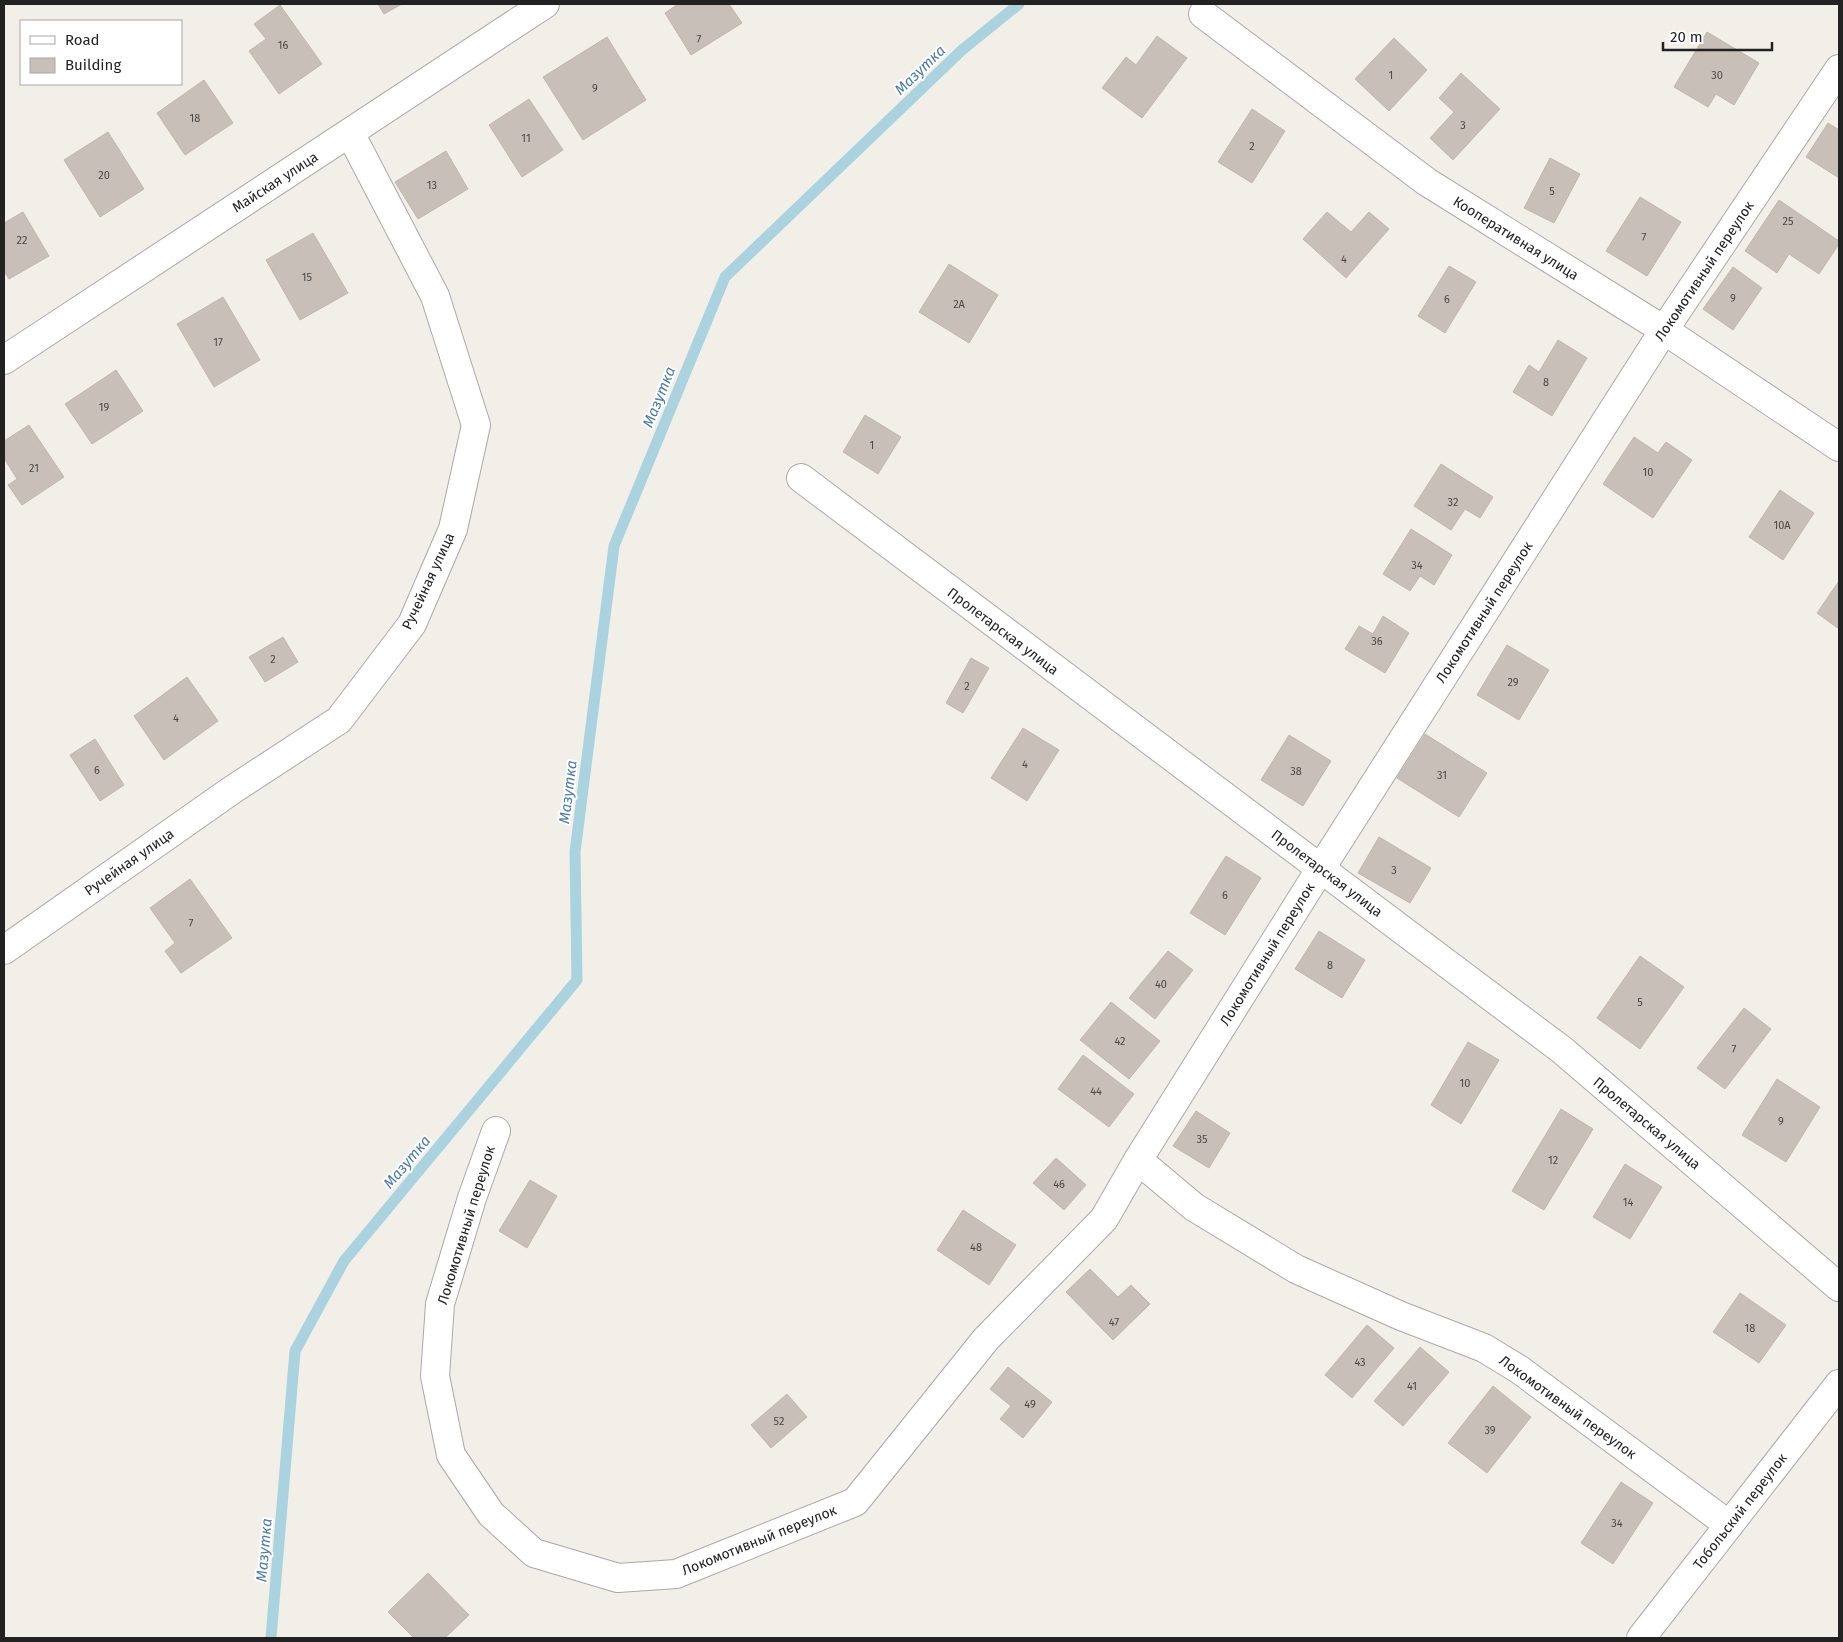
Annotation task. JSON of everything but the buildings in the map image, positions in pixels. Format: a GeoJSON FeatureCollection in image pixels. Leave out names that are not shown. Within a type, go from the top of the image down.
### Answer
{"type":"FeatureCollection","features":[{"type":"Feature","properties":{"kind":"street","name":"Майская улица"},"geometry":{"type":"LineString","coordinates":[[4,360],[545,4]]}},
{"type":"Feature","properties":{"kind":"street","name":"Кооперативная улица"},"geometry":{"type":"LineString","coordinates":[[1203,14],[1427,182],[1664,330],[1839,447]]}},
{"type":"Feature","properties":{"kind":"street","name":"Локомотивный переулок"},"geometry":{"type":"LineString","coordinates":[[496,1131],[472,1198],[440,1304],[436,1376],[451,1455],[491,1514],[534,1553],[618,1578],[676,1574],[855,1502],[986,1339],[1104,1219],[1138,1160],[1320,868],[1664,330],[1839,69]]}},
{"type":"Feature","properties":{"kind":"street","name":"Ручейная улица"},"geometry":{"type":"LineString","coordinates":[[4,950],[232,790],[340,720],[412,624],[453,529],[476,424],[435,296],[350,133]]}},
{"type":"Feature","properties":{"kind":"street","name":"Пролетарская улица"},"geometry":{"type":"LineString","coordinates":[[801,478],[1562,1050],[1839,1287]]}},
{"type":"Feature","properties":{"kind":"street","name":"Локомотивный переулок"},"geometry":{"type":"LineString","coordinates":[[1138,1160],[1194,1207],[1296,1269],[1401,1316],[1484,1348],[1520,1370],[1729,1525]]}},
{"type":"Feature","properties":{"kind":"street","name":"Тобольский переулок"},"geometry":{"type":"LineString","coordinates":[[1641,1638],[1839,1384]]}},
{"type":"Feature","properties":{"kind":"waterway","name":"Мазутка"},"geometry":{"type":"LineString","coordinates":[[271,1638],[295,1351],[344,1261],[577,980],[575,852],[614,546],[725,277],[962,50],[1019,4]]}}]}
